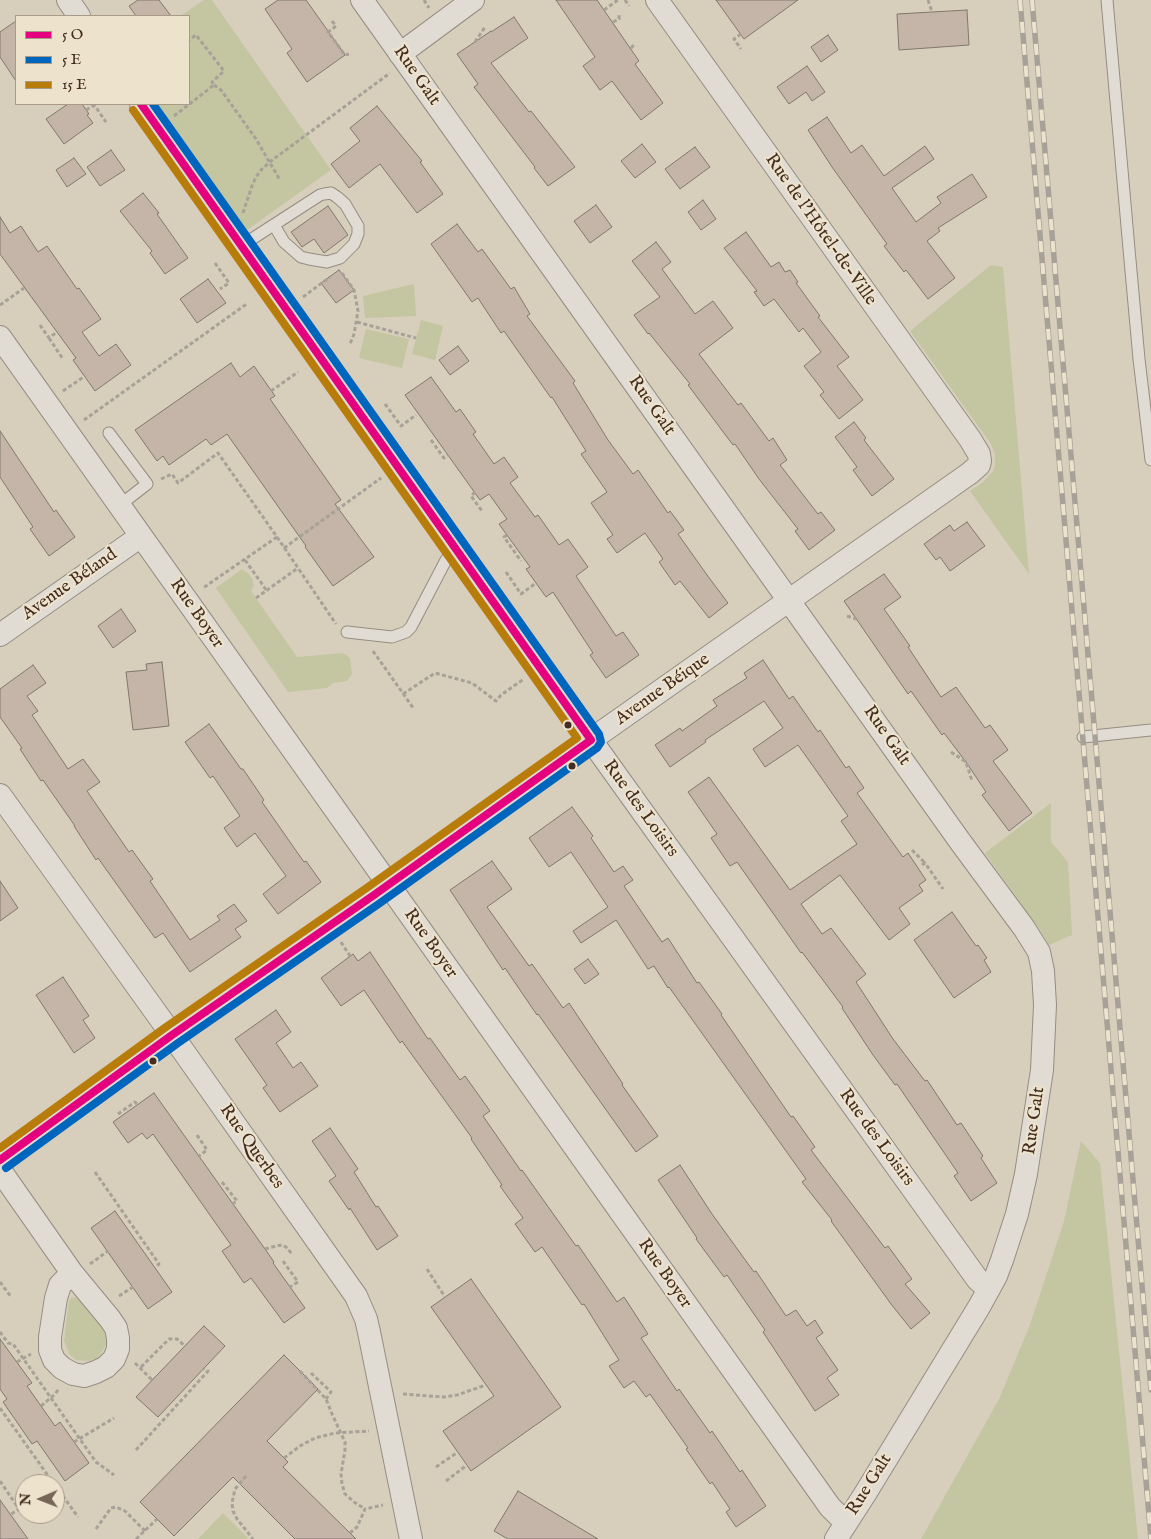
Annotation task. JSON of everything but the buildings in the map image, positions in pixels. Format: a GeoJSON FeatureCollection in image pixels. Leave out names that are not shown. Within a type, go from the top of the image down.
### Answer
{"type":"FeatureCollection","features":[{"type":"Feature","properties":{"kind":"street"},"geometry":{"type":"LineString","coordinates":[[68,0],[78,15]]}},
{"type":"Feature","properties":{"kind":"street","name":"Rue Galt"},"geometry":{"type":"LineString","coordinates":[[362,0],[397,62],[790,600],[959,840],[1024,928],[1039,952],[1044,985],[1043,1052],[1029,1161],[1022,1194],[1002,1260],[989,1289],[841,1531]]}},
{"type":"Feature","properties":{"kind":"street"},"geometry":{"type":"LineString","coordinates":[[397,62],[473,0]]}},
{"type":"Feature","properties":{"kind":"street","name":"Rue de l'Hôtel-de-Ville"},"geometry":{"type":"LineString","coordinates":[[657,0],[970,439],[979,454],[980,461]]}},
{"type":"Feature","properties":{"kind":"street","name":"Rue des Loisirs"},"geometry":{"type":"LineString","coordinates":[[142,105],[590,740],[978,1280],[989,1289]]}},
{"type":"Feature","properties":{"kind":"street","name":"Rue Boyer"},"geometry":{"type":"LineString","coordinates":[[0,337],[836,1514],[841,1531]]}},
{"type":"Feature","properties":{"kind":"street","name":"Avenue Béique"},"geometry":{"type":"LineString","coordinates":[[0,1160],[172,1035],[388,885],[590,740],[970,473],[979,465],[980,461]]}},
{"type":"Feature","properties":{"kind":"street","name":"Avenue Béland"},"geometry":{"type":"LineString","coordinates":[[0,635],[141,536]]}},
{"type":"Feature","properties":{"kind":"street","name":"Rue Querbes"},"geometry":{"type":"LineString","coordinates":[[0,795],[350,1286],[362,1307],[371,1341],[411,1539]]}},
{"type":"Feature","properties":{"kind":"street"},"geometry":{"type":"LineString","coordinates":[[0,1170],[81,1269]]}},
{"type":"Feature","properties":{"kind":"lane"},"geometry":{"type":"LineString","coordinates":[[1107,0],[1133,299],[1151,460]]}},
{"type":"Feature","properties":{"kind":"lane"},"geometry":{"type":"LineString","coordinates":[[241,246],[320,195],[331,193],[345,204],[358,226],[358,234],[354,244],[340,258],[326,262],[301,257],[284,242],[274,225]]}},
{"type":"Feature","properties":{"kind":"lane"},"geometry":{"type":"LineString","coordinates":[[110,433],[147,484],[120,505]]}},
{"type":"Feature","properties":{"kind":"lane"},"geometry":{"type":"LineString","coordinates":[[347,632],[392,637],[406,632],[411,628],[446,560],[456,550]]}},
{"type":"Feature","properties":{"kind":"lane"},"geometry":{"type":"LineString","coordinates":[[1084,737],[1151,730]]}},
{"type":"Feature","properties":{"kind":"path"},"geometry":{"type":"LineString","coordinates":[[604,10],[618,0]]}},
{"type":"Feature","properties":{"kind":"path"},"geometry":{"type":"LineString","coordinates":[[625,0],[629,6]]}},
{"type":"Feature","properties":{"kind":"path"},"geometry":{"type":"LineString","coordinates":[[928,0],[932,12]]}},
{"type":"Feature","properties":{"kind":"path"},"geometry":{"type":"LineString","coordinates":[[613,22],[619,19],[619,13]]}},
{"type":"Feature","properties":{"kind":"path"},"geometry":{"type":"LineString","coordinates":[[332,21],[336,26],[328,32],[345,56],[349,54]]}},
{"type":"Feature","properties":{"kind":"path"},"geometry":{"type":"LineString","coordinates":[[475,42],[485,28]]}},
{"type":"Feature","properties":{"kind":"path"},"geometry":{"type":"LineString","coordinates":[[190,39],[196,34],[224,71],[212,82],[214,85]]}},
{"type":"Feature","properties":{"kind":"path"},"geometry":{"type":"LineString","coordinates":[[741,34],[734,40],[741,49]]}},
{"type":"Feature","properties":{"kind":"path"},"geometry":{"type":"LineString","coordinates":[[631,48],[635,44]]}},
{"type":"Feature","properties":{"kind":"path"},"geometry":{"type":"LineString","coordinates":[[240,219],[256,177],[269,163],[397,62]]}},
{"type":"Feature","properties":{"kind":"path"},"geometry":{"type":"LineString","coordinates":[[190,103],[214,85]]}},
{"type":"Feature","properties":{"kind":"path"},"geometry":{"type":"LineString","coordinates":[[214,85],[221,90],[256,140],[280,180]]}},
{"type":"Feature","properties":{"kind":"path"},"geometry":{"type":"LineString","coordinates":[[170,120],[187,105]]}},
{"type":"Feature","properties":{"kind":"path"},"geometry":{"type":"LineString","coordinates":[[86,110],[95,106],[106,122]]}},
{"type":"Feature","properties":{"kind":"path"},"geometry":{"type":"LineString","coordinates":[[215,263],[228,283],[220,289]]}},
{"type":"Feature","properties":{"kind":"path"},"geometry":{"type":"LineString","coordinates":[[339,270],[354,290],[358,308],[357,322],[350,344]]}},
{"type":"Feature","properties":{"kind":"path"},"geometry":{"type":"LineString","coordinates":[[298,300],[333,274]]}},
{"type":"Feature","properties":{"kind":"path"},"geometry":{"type":"LineString","coordinates":[[0,305],[24,288]]}},
{"type":"Feature","properties":{"kind":"path"},"geometry":{"type":"LineString","coordinates":[[79,424],[248,303]]}},
{"type":"Feature","properties":{"kind":"path"},"geometry":{"type":"LineString","coordinates":[[358,308],[365,308]]}},
{"type":"Feature","properties":{"kind":"path"},"geometry":{"type":"LineString","coordinates":[[357,322],[388,332],[416,338]]}},
{"type":"Feature","properties":{"kind":"path"},"geometry":{"type":"LineString","coordinates":[[40,325],[63,359]]}},
{"type":"Feature","properties":{"kind":"path"},"geometry":{"type":"LineString","coordinates":[[49,338],[57,332]]}},
{"type":"Feature","properties":{"kind":"path"},"geometry":{"type":"LineString","coordinates":[[271,391],[298,372]]}},
{"type":"Feature","properties":{"kind":"path"},"geometry":{"type":"LineString","coordinates":[[58,394],[85,376]]}},
{"type":"Feature","properties":{"kind":"path"},"geometry":{"type":"LineString","coordinates":[[385,404],[401,426],[416,415]]}},
{"type":"Feature","properties":{"kind":"path"},"geometry":{"type":"LineString","coordinates":[[431,440],[444,458],[448,455]]}},
{"type":"Feature","properties":{"kind":"path"},"geometry":{"type":"LineString","coordinates":[[166,477],[172,474],[178,483],[218,453],[339,628],[347,632],[354,641],[369,645],[414,709]]}},
{"type":"Feature","properties":{"kind":"path"},"geometry":{"type":"LineString","coordinates":[[284,548],[385,475]]}},
{"type":"Feature","properties":{"kind":"path"},"geometry":{"type":"LineString","coordinates":[[475,492],[470,496],[482,512]]}},
{"type":"Feature","properties":{"kind":"path"},"geometry":{"type":"LineString","coordinates":[[507,535],[504,537],[521,561]]}},
{"type":"Feature","properties":{"kind":"path"},"geometry":{"type":"LineString","coordinates":[[199,592],[277,537]]}},
{"type":"Feature","properties":{"kind":"path"},"geometry":{"type":"LineString","coordinates":[[245,560],[267,591]]}},
{"type":"Feature","properties":{"kind":"path"},"geometry":{"type":"LineString","coordinates":[[256,598],[298,568]]}},
{"type":"Feature","properties":{"kind":"path"},"geometry":{"type":"LineString","coordinates":[[506,572],[521,594],[536,583]]}},
{"type":"Feature","properties":{"kind":"path"},"geometry":{"type":"LineString","coordinates":[[847,616],[856,619]]}},
{"type":"Feature","properties":{"kind":"path"},"geometry":{"type":"LineString","coordinates":[[403,694],[435,673],[472,683],[496,701],[501,695],[528,677]]}},
{"type":"Feature","properties":{"kind":"path"},"geometry":{"type":"LineString","coordinates":[[951,752],[966,762],[972,781]]}},
{"type":"Feature","properties":{"kind":"path"},"geometry":{"type":"LineString","coordinates":[[912,850],[921,857],[943,889]]}},
{"type":"Feature","properties":{"kind":"path"},"geometry":{"type":"LineString","coordinates":[[338,938],[350,956]]}},
{"type":"Feature","properties":{"kind":"path"},"geometry":{"type":"LineString","coordinates":[[118,1114],[135,1102],[137,1104]]}},
{"type":"Feature","properties":{"kind":"path"},"geometry":{"type":"LineString","coordinates":[[197,1134],[207,1150],[199,1156]]}},
{"type":"Feature","properties":{"kind":"path"},"geometry":{"type":"LineString","coordinates":[[95,1172],[159,1264],[155,1267]]}},
{"type":"Feature","properties":{"kind":"path"},"geometry":{"type":"LineString","coordinates":[[222,1182],[237,1201],[232,1204]]}},
{"type":"Feature","properties":{"kind":"path"},"geometry":{"type":"LineString","coordinates":[[134,1237],[138,1234]]}},
{"type":"Feature","properties":{"kind":"path"},"geometry":{"type":"LineString","coordinates":[[265,1250],[282,1245],[292,1254]]}},
{"type":"Feature","properties":{"kind":"path"},"geometry":{"type":"LineString","coordinates":[[81,1269],[108,1252]]}},
{"type":"Feature","properties":{"kind":"path"},"geometry":{"type":"LineString","coordinates":[[283,1261],[298,1282],[290,1287]]}},
{"type":"Feature","properties":{"kind":"path"},"geometry":{"type":"LineString","coordinates":[[426,1269],[445,1297]]}},
{"type":"Feature","properties":{"kind":"path"},"geometry":{"type":"LineString","coordinates":[[0,1282],[11,1297]]}},
{"type":"Feature","properties":{"kind":"path"},"geometry":{"type":"LineString","coordinates":[[114,1299],[133,1287]]}},
{"type":"Feature","properties":{"kind":"path"},"geometry":{"type":"LineString","coordinates":[[0,1332],[8,1343],[13,1344],[96,1462],[114,1475]]}},
{"type":"Feature","properties":{"kind":"path"},"geometry":{"type":"LineString","coordinates":[[140,1367],[169,1339],[177,1339],[185,1346]]}},
{"type":"Feature","properties":{"kind":"path"},"geometry":{"type":"LineString","coordinates":[[16,1362],[34,1352]]}},
{"type":"Feature","properties":{"kind":"path"},"geometry":{"type":"LineString","coordinates":[[133,1362],[152,1380]]}},
{"type":"Feature","properties":{"kind":"path"},"geometry":{"type":"LineString","coordinates":[[136,1450],[208,1371],[204,1369]]}},
{"type":"Feature","properties":{"kind":"path"},"geometry":{"type":"LineString","coordinates":[[300,1371],[326,1399],[345,1442],[341,1474],[345,1494],[365,1509],[388,1505]]}},
{"type":"Feature","properties":{"kind":"path"},"geometry":{"type":"LineString","coordinates":[[311,1373],[331,1392],[326,1399]]}},
{"type":"Feature","properties":{"kind":"path"},"geometry":{"type":"LineString","coordinates":[[398,1394],[444,1397],[457,1395],[486,1385]]}},
{"type":"Feature","properties":{"kind":"path"},"geometry":{"type":"LineString","coordinates":[[42,1406],[60,1388]]}},
{"type":"Feature","properties":{"kind":"path"},"geometry":{"type":"LineString","coordinates":[[174,1400],[178,1404]]}},
{"type":"Feature","properties":{"kind":"path"},"geometry":{"type":"LineString","coordinates":[[0,1408],[48,1474]]}},
{"type":"Feature","properties":{"kind":"path"},"geometry":{"type":"LineString","coordinates":[[74,1442],[114,1418]]}},
{"type":"Feature","properties":{"kind":"path"},"geometry":{"type":"LineString","coordinates":[[284,1458],[315,1438],[340,1432],[374,1431]]}},
{"type":"Feature","properties":{"kind":"path"},"geometry":{"type":"LineString","coordinates":[[436,1467],[458,1452]]}},
{"type":"Feature","properties":{"kind":"path"},"geometry":{"type":"LineString","coordinates":[[446,1481],[467,1465]]}},
{"type":"Feature","properties":{"kind":"path"},"geometry":{"type":"LineString","coordinates":[[246,1476],[234,1489],[233,1512],[254,1539]]}},
{"type":"Feature","properties":{"kind":"path"},"geometry":{"type":"LineString","coordinates":[[0,1481],[19,1509],[10,1515]]}},
{"type":"Feature","properties":{"kind":"path"},"geometry":{"type":"LineString","coordinates":[[65,1498],[78,1517]]}},
{"type":"Feature","properties":{"kind":"path"},"geometry":{"type":"LineString","coordinates":[[96,1529],[111,1508],[116,1507],[125,1511],[145,1530]]}},
{"type":"Feature","properties":{"kind":"path"},"geometry":{"type":"LineString","coordinates":[[350,1533],[357,1527],[365,1509]]}},
{"type":"Feature","properties":{"kind":"path"},"geometry":{"type":"LineString","coordinates":[[136,1539],[157,1519]]}},
{"type":"Feature","properties":{"kind":"green space"},"geometry":{"type":"Polygon","coordinates":[[[204,0],[212,0],[331,170],[247,230],[159,105],[190,105],[190,15],[182,15],[204,0]]]}},
{"type":"Feature","properties":{"kind":"green space"},"geometry":{"type":"Polygon","coordinates":[[[991,265],[1003,267],[1029,574],[970,491],[983,482],[993,471],[995,454],[991,444],[910,331],[991,265]]]}},
{"type":"Feature","properties":{"kind":"green space"},"geometry":{"type":"Polygon","coordinates":[[[414,284],[416,316],[365,318],[363,296],[414,284]]]}},
{"type":"Feature","properties":{"kind":"green space"},"geometry":{"type":"Polygon","coordinates":[[[421,320],[443,326],[435,360],[412,354],[421,320]]]}},
{"type":"Feature","properties":{"kind":"green space"},"geometry":{"type":"Polygon","coordinates":[[[366,329],[409,339],[402,368],[359,358],[366,329]]]}},
{"type":"Feature","properties":{"kind":"green space"},"geometry":{"type":"Polygon","coordinates":[[[242,569],[253,580],[254,586],[251,591],[297,657],[343,653],[350,658],[352,674],[347,681],[333,683],[327,688],[288,692],[216,588],[242,569]]]}},
{"type":"Feature","properties":{"kind":"green space"},"geometry":{"type":"Polygon","coordinates":[[[1051,803],[1051,842],[1068,862],[1072,935],[1049,945],[985,853],[1051,803]]]}},
{"type":"Feature","properties":{"kind":"green space"},"geometry":{"type":"Polygon","coordinates":[[[1081,1141],[1100,1163],[1138,1539],[921,1539],[999,1399],[1030,1325],[1064,1221],[1081,1141]]]}},
{"type":"Feature","properties":{"kind":"green space"},"geometry":{"type":"Polygon","coordinates":[[[75,1297],[83,1302],[106,1337],[106,1344],[101,1354],[96,1359],[89,1361],[76,1360],[70,1355],[64,1341],[69,1301],[75,1297]]]}},
{"type":"Feature","properties":{"kind":"green space"},"geometry":{"type":"Polygon","coordinates":[[[223,1513],[248,1538],[198,1539],[223,1513]]]}},
{"type":"Feature","properties":{"kind":"railway"},"geometry":{"type":"LineString","coordinates":[[1020,0],[1151,1539]]}},
{"type":"Feature","properties":{"kind":"railway"},"geometry":{"type":"LineString","coordinates":[[1032,0],[1151,1390]]}},
{"type":"Feature","properties":{"kind":"transit line"},"geometry":{"type":"LineString","coordinates":[[0,1160],[172,1035],[374,895],[591,740],[142,105]]}},
{"type":"Feature","properties":{"kind":"transit line"},"geometry":{"type":"LineString","coordinates":[[6,1168],[178,1043],[380,903],[597,748],[601,742],[599,734],[154,105]]}},
{"type":"Feature","properties":{"kind":"transit line"},"geometry":{"type":"LineString","coordinates":[[0,1148],[166,1027],[368,887],[577,738],[133,110]]}}]}
